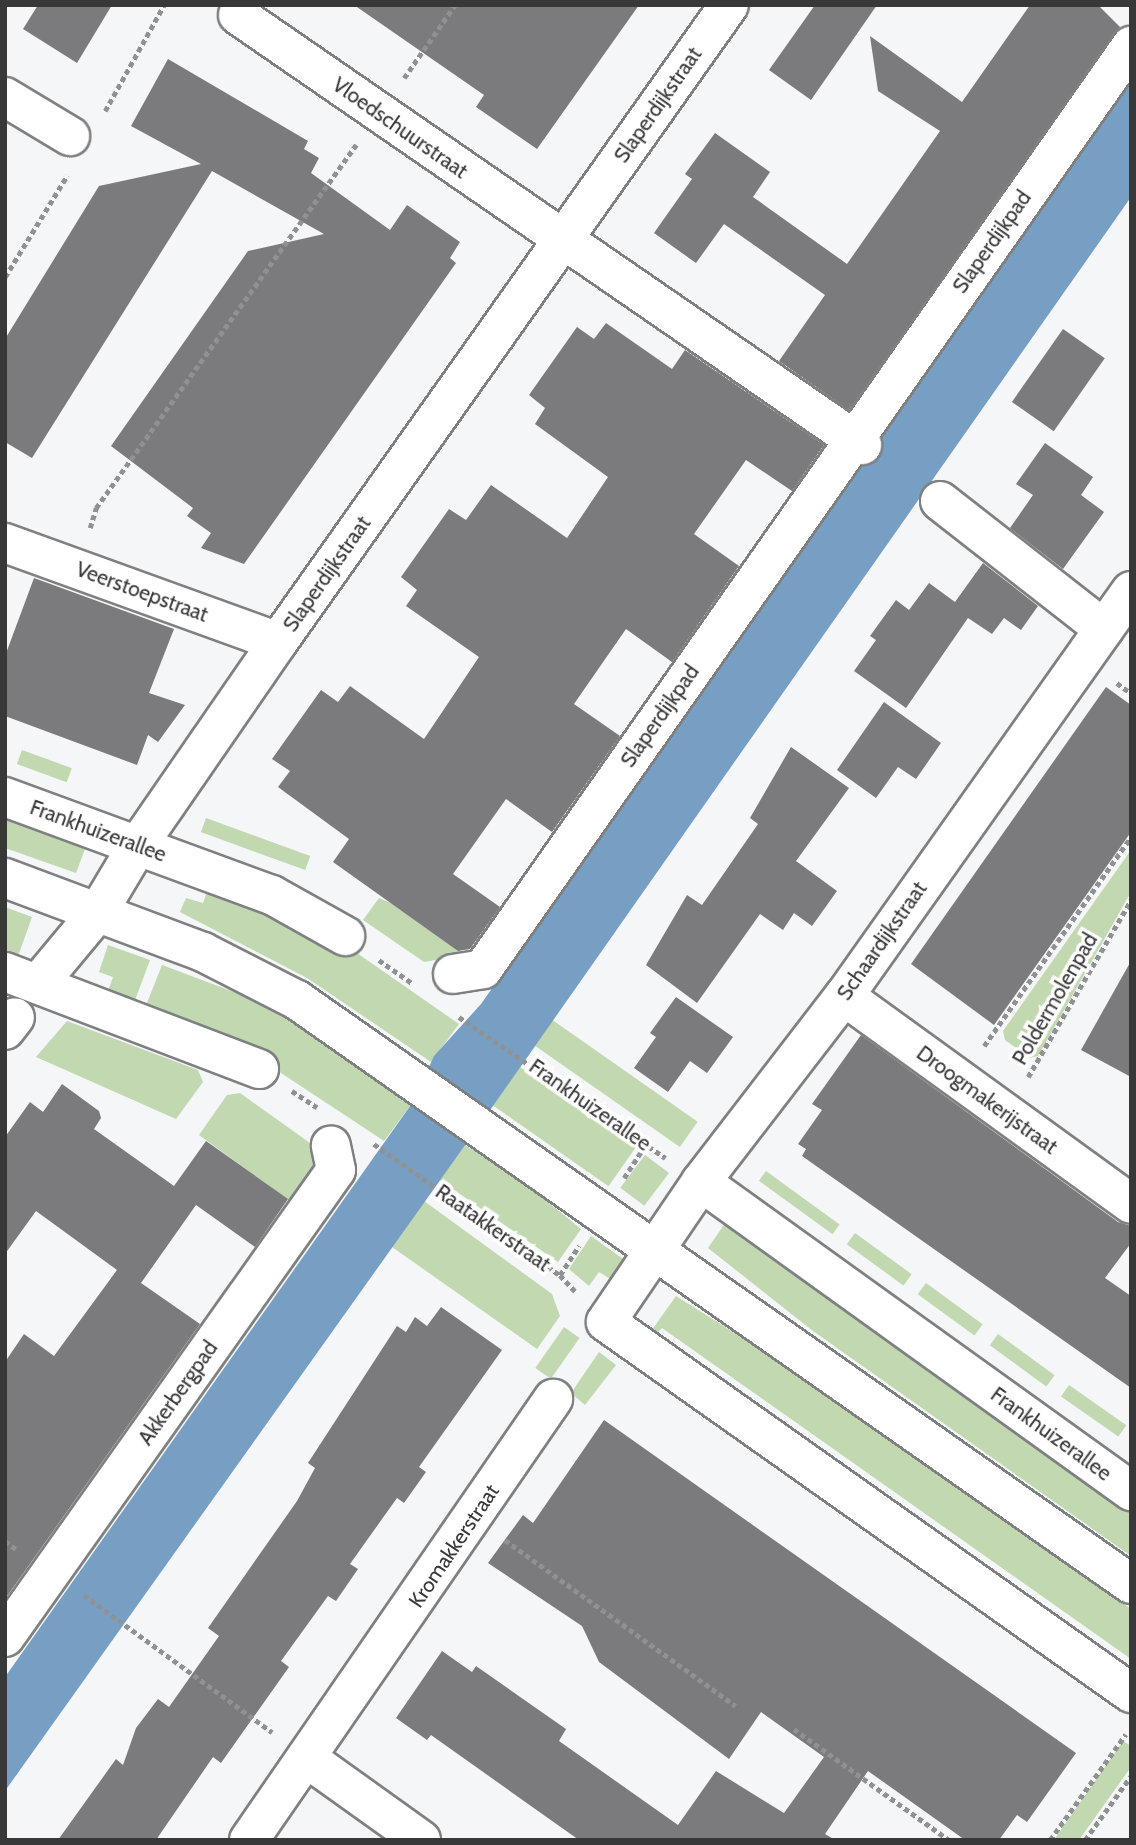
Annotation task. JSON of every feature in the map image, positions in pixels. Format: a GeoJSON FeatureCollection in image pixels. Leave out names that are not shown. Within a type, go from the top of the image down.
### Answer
{"type":"FeatureCollection","features":[{"type":"Feature","properties":{"kind":"street","name":"Slaperdijkstraat"},"geometry":{"type":"LineString","coordinates":[[98,912],[138,845],[278,642],[729,5]]}},
{"type":"Feature","properties":{"kind":"street","name":"Vloedschuurstraat"},"geometry":{"type":"LineString","coordinates":[[238,15],[562,240]]}},
{"type":"Feature","properties":{"kind":"street","name":"Slaperdijkpad"},"geometry":{"type":"LineString","coordinates":[[446,991],[483,969],[858,442],[1131,46]]}},
{"type":"Feature","properties":{"kind":"street"},"geometry":{"type":"LineString","coordinates":[[5,97],[70,136]]}},
{"type":"Feature","properties":{"kind":"street"},"geometry":{"type":"LineString","coordinates":[[562,240],[858,442]]}},
{"type":"Feature","properties":{"kind":"street"},"geometry":{"type":"LineString","coordinates":[[940,501],[1104,629]]}},
{"type":"Feature","properties":{"kind":"street","name":"Veerstoepstraat"},"geometry":{"type":"LineString","coordinates":[[5,542],[278,642]]}},
{"type":"Feature","properties":{"kind":"street","name":"Schaardijkstraat"},"geometry":{"type":"LineString","coordinates":[[654,1249],[701,1182],[844,996],[1131,591]]}},
{"type":"Feature","properties":{"kind":"street","name":"Frankhuizerallee"},"geometry":{"type":"LineString","coordinates":[[5,797],[272,895],[345,936]]}},
{"type":"Feature","properties":{"kind":"street"},"geometry":{"type":"LineString","coordinates":[[5,878],[203,952],[298,1000],[1131,1584]]}},
{"type":"Feature","properties":{"kind":"street"},"geometry":{"type":"LineString","coordinates":[[98,912],[22,978],[259,1069]]}},
{"type":"Feature","properties":{"kind":"street","name":"Droogmakerijstraat"},"geometry":{"type":"LineString","coordinates":[[844,996],[1131,1204]]}},
{"type":"Feature","properties":{"kind":"street","name":"Akkerbergpad"},"geometry":{"type":"LineString","coordinates":[[5,1637],[337,1170],[347,1139]]}},
{"type":"Feature","properties":{"kind":"street","name":"Frankhuizerallee"},"geometry":{"type":"LineString","coordinates":[[701,1182],[1131,1492]]}},
{"type":"Feature","properties":{"kind":"street"},"geometry":{"type":"LineString","coordinates":[[654,1249],[606,1322],[1131,1693]]}},
{"type":"Feature","properties":{"kind":"street","name":"Kromakkerstraat"},"geometry":{"type":"LineString","coordinates":[[249,1840],[308,1759],[553,1399]]}},
{"type":"Feature","properties":{"kind":"street"},"geometry":{"type":"LineString","coordinates":[[308,1759],[421,1840]]}},
{"type":"Feature","properties":{"kind":"path"},"geometry":{"type":"LineString","coordinates":[[78,569],[96,508],[455,5]]}},
{"type":"Feature","properties":{"kind":"path"},"geometry":{"type":"LineString","coordinates":[[960,1080],[1131,838]]}},
{"type":"Feature","properties":{"kind":"path","name":"Poldermolenpad"},"geometry":{"type":"LineString","coordinates":[[1007,1114],[1131,900]]}},
{"type":"Feature","properties":{"kind":"path","name":"Frankhuizerallee"},"geometry":{"type":"LineString","coordinates":[[345,936],[446,991],[548,1076],[701,1182]]}},
{"type":"Feature","properties":{"kind":"path","name":"Raatakkerstraat"},"geometry":{"type":"LineString","coordinates":[[347,1139],[454,1200],[560,1275],[606,1322]]}},
{"type":"Feature","properties":{"kind":"path"},"geometry":{"type":"LineString","coordinates":[[473,1517],[736,1706]]}},
{"type":"Feature","properties":{"kind":"path"},"geometry":{"type":"LineString","coordinates":[[75,1588],[308,1759]]}},
{"type":"Feature","properties":{"kind":"path"},"geometry":{"type":"LineString","coordinates":[[1050,1840],[1131,1728]]}},
{"type":"Feature","properties":{"kind":"path"},"geometry":{"type":"LineString","coordinates":[[794,1729],[949,1840]]}},
{"type":"Feature","properties":{"kind":"path"},"geometry":{"type":"LineString","coordinates":[[1085,1840],[1131,1776]]}},
{"type":"Feature","properties":{"kind":"green space"},"geometry":{"type":"Polygon","coordinates":[[[22,750],[72,768],[67,782],[17,764],[22,750]]]}},
{"type":"Feature","properties":{"kind":"green space"},"geometry":{"type":"Polygon","coordinates":[[[5,811],[88,841],[76,873],[5,848],[5,811]]]}},
{"type":"Feature","properties":{"kind":"green space"},"geometry":{"type":"Polygon","coordinates":[[[206,818],[310,856],[305,870],[201,832],[206,818]]]}},
{"type":"Feature","properties":{"kind":"green space"},"geometry":{"type":"Polygon","coordinates":[[[1131,850],[1131,892],[1038,1056],[1030,1058],[1005,1040],[1003,1031],[1131,850]]]}},
{"type":"Feature","properties":{"kind":"green space"},"geometry":{"type":"Polygon","coordinates":[[[209,886],[341,942],[459,1024],[431,1062],[307,978],[180,912],[186,898],[203,903],[209,886]]]}},
{"type":"Feature","properties":{"kind":"green space"},"geometry":{"type":"Polygon","coordinates":[[[379,898],[393,904],[464,955],[424,962],[363,920],[379,898]]]}},
{"type":"Feature","properties":{"kind":"green space"},"geometry":{"type":"Polygon","coordinates":[[[5,907],[32,917],[16,962],[5,958],[5,907]]]}},
{"type":"Feature","properties":{"kind":"green space"},"geometry":{"type":"Polygon","coordinates":[[[108,945],[150,960],[134,1003],[107,994],[113,977],[99,972],[108,945]]]}},
{"type":"Feature","properties":{"kind":"green space"},"geometry":{"type":"Polygon","coordinates":[[[162,965],[271,1006],[413,1102],[384,1141],[275,1069],[145,1008],[162,965]]]}},
{"type":"Feature","properties":{"kind":"green space"},"geometry":{"type":"Polygon","coordinates":[[[551,1019],[698,1122],[680,1147],[533,1044],[551,1019]]]}},
{"type":"Feature","properties":{"kind":"green space"},"geometry":{"type":"Polygon","coordinates":[[[67,1021],[198,1070],[203,1082],[176,1119],[36,1057],[67,1021]]]}},
{"type":"Feature","properties":{"kind":"green space"},"geometry":{"type":"Polygon","coordinates":[[[520,1067],[636,1148],[609,1186],[493,1106],[520,1067]]]}},
{"type":"Feature","properties":{"kind":"green space"},"geometry":{"type":"Polygon","coordinates":[[[240,1093],[324,1153],[290,1201],[199,1135],[227,1095],[240,1093]]]}},
{"type":"Feature","properties":{"kind":"green space"},"geometry":{"type":"Polygon","coordinates":[[[465,1145],[512,1173],[581,1229],[558,1262],[440,1180],[465,1145]]]}},
{"type":"Feature","properties":{"kind":"green space"},"geometry":{"type":"Polygon","coordinates":[[[645,1155],[669,1173],[644,1206],[620,1188],[645,1155]]]}},
{"type":"Feature","properties":{"kind":"green space"},"geometry":{"type":"Polygon","coordinates":[[[766,1171],[840,1224],[833,1234],[759,1181],[766,1171]]]}},
{"type":"Feature","properties":{"kind":"green space"},"geometry":{"type":"Polygon","coordinates":[[[424,1201],[552,1294],[560,1316],[537,1349],[392,1247],[424,1201]]]}},
{"type":"Feature","properties":{"kind":"green space"},"geometry":{"type":"Polygon","coordinates":[[[728,1219],[1131,1503],[1131,1556],[813,1331],[708,1248],[728,1219]]]}},
{"type":"Feature","properties":{"kind":"green space"},"geometry":{"type":"Polygon","coordinates":[[[855,1233],[912,1274],[903,1285],[847,1244],[855,1233]]]}},
{"type":"Feature","properties":{"kind":"green space"},"geometry":{"type":"Polygon","coordinates":[[[591,1236],[626,1261],[612,1280],[599,1272],[589,1286],[569,1269],[591,1236]]]}},
{"type":"Feature","properties":{"kind":"green space"},"geometry":{"type":"Polygon","coordinates":[[[926,1283],[983,1324],[974,1335],[918,1294],[926,1283]]]}},
{"type":"Feature","properties":{"kind":"green space"},"geometry":{"type":"Polygon","coordinates":[[[676,1296],[768,1354],[1131,1609],[1131,1659],[662,1328],[654,1336],[649,1334],[676,1296]]]}},
{"type":"Feature","properties":{"kind":"green space"},"geometry":{"type":"Polygon","coordinates":[[[564,1327],[580,1338],[551,1379],[535,1368],[564,1327]]]}},
{"type":"Feature","properties":{"kind":"green space"},"geometry":{"type":"Polygon","coordinates":[[[998,1334],[1055,1375],[1046,1386],[990,1345],[998,1334]]]}},
{"type":"Feature","properties":{"kind":"green space"},"geometry":{"type":"Polygon","coordinates":[[[599,1352],[616,1365],[585,1405],[571,1393],[599,1352]]]}},
{"type":"Feature","properties":{"kind":"green space"},"geometry":{"type":"Polygon","coordinates":[[[1069,1385],[1126,1425],[1118,1437],[1061,1396],[1069,1385]]]}},
{"type":"Feature","properties":{"kind":"green space"},"geometry":{"type":"Polygon","coordinates":[[[1123,1741],[1131,1746],[1131,1767],[1079,1840],[1054,1840],[1123,1741]]]}},
{"type":"Feature","properties":{"kind":"water"},"geometry":{"type":"Polygon","coordinates":[[[1131,83],[1131,197],[493,1106],[5,1791],[5,1677],[413,1102],[434,1056],[481,1004],[1131,83]]]}},
{"type":"Feature","properties":{"kind":"building"},"geometry":{"type":"Polygon","coordinates":[[[38,5],[112,5],[77,63],[23,29],[38,5]]]}},
{"type":"Feature","properties":{"kind":"building"},"geometry":{"type":"Polygon","coordinates":[[[354,5],[639,5],[537,149],[476,107],[484,95],[354,5]]]}},
{"type":"Feature","properties":{"kind":"building"},"geometry":{"type":"Polygon","coordinates":[[[815,5],[877,5],[811,100],[769,70],[815,5]]]}},
{"type":"Feature","properties":{"kind":"building"},"geometry":{"type":"Polygon","coordinates":[[[1030,5],[1098,5],[1120,27],[849,410],[779,361],[825,295],[724,224],[696,263],[654,233],[692,179],[685,174],[715,133],[770,172],[753,197],[847,264],[940,131],[878,91],[870,36],[962,102],[1030,5]]]}},
{"type":"Feature","properties":{"kind":"building"},"geometry":{"type":"Polygon","coordinates":[[[168,59],[308,141],[304,149],[319,158],[311,173],[390,230],[407,205],[460,242],[450,258],[456,263],[244,564],[201,548],[211,533],[187,516],[193,508],[111,446],[248,251],[324,234],[212,171],[32,458],[5,442],[5,339],[99,186],[201,164],[131,126],[168,59]]]}},
{"type":"Feature","properties":{"kind":"building"},"geometry":{"type":"Polygon","coordinates":[[[606,323],[672,369],[685,350],[824,445],[792,491],[746,460],[694,534],[739,566],[672,662],[626,629],[574,704],[620,736],[552,832],[506,799],[453,874],[500,907],[470,949],[458,951],[333,862],[349,839],[278,787],[290,771],[272,759],[321,690],[338,702],[350,686],[424,739],[479,657],[406,606],[417,590],[401,577],[449,509],[466,520],[491,485],[567,538],[608,477],[535,424],[545,408],[529,395],[577,327],[594,339],[606,323]]]}},
{"type":"Feature","properties":{"kind":"building"},"geometry":{"type":"Polygon","coordinates":[[[1063,329],[1105,358],[1054,431],[1012,402],[1063,329]]]}},
{"type":"Feature","properties":{"kind":"building"},"geometry":{"type":"Polygon","coordinates":[[[1045,443],[1093,477],[1081,495],[1104,512],[1063,569],[1010,528],[1033,495],[1016,484],[1045,443]]]}},
{"type":"Feature","properties":{"kind":"building"},"geometry":{"type":"Polygon","coordinates":[[[983,563],[1038,606],[1021,630],[1004,618],[992,634],[968,618],[906,708],[854,671],[876,640],[870,636],[896,600],[909,610],[929,583],[955,602],[983,563]]]}},
{"type":"Feature","properties":{"kind":"building"},"geometry":{"type":"Polygon","coordinates":[[[34,578],[174,629],[149,693],[185,705],[158,742],[148,735],[137,765],[5,716],[5,656],[34,578]]]}},
{"type":"Feature","properties":{"kind":"building"},"geometry":{"type":"Polygon","coordinates":[[[1106,687],[1131,705],[1131,832],[994,1025],[911,964],[1106,687]]]}},
{"type":"Feature","properties":{"kind":"building"},"geometry":{"type":"Polygon","coordinates":[[[884,702],[941,743],[916,779],[898,767],[876,798],[837,770],[884,702]]]}},
{"type":"Feature","properties":{"kind":"building"},"geometry":{"type":"Polygon","coordinates":[[[791,747],[849,788],[796,861],[837,891],[812,926],[794,913],[783,930],[760,914],[697,1003],[646,965],[687,895],[702,905],[758,824],[750,818],[791,747]]]}},
{"type":"Feature","properties":{"kind":"building"},"geometry":{"type":"Polygon","coordinates":[[[1131,961],[1131,1077],[1081,1050],[1131,961]]]}},
{"type":"Feature","properties":{"kind":"building"},"geometry":{"type":"Polygon","coordinates":[[[676,997],[733,1037],[707,1073],[690,1061],[668,1092],[634,1068],[656,1037],[650,1033],[676,997]]]}},
{"type":"Feature","properties":{"kind":"building"},"geometry":{"type":"Polygon","coordinates":[[[861,1035],[1118,1222],[1131,1226],[1131,1243],[1105,1278],[1131,1296],[1131,1388],[802,1156],[806,1149],[798,1144],[822,1110],[812,1104],[861,1035]]]}},
{"type":"Feature","properties":{"kind":"building"},"geometry":{"type":"Polygon","coordinates":[[[62,1084],[99,1111],[101,1118],[94,1129],[174,1186],[206,1141],[288,1199],[255,1247],[196,1205],[141,1283],[200,1324],[5,1599],[5,1362],[24,1334],[54,1356],[117,1270],[36,1211],[5,1254],[5,1137],[30,1102],[43,1112],[62,1084]]]}},
{"type":"Feature","properties":{"kind":"building"},"geometry":{"type":"Polygon","coordinates":[[[441,1307],[502,1350],[419,1467],[426,1472],[404,1503],[397,1498],[350,1564],[358,1569],[336,1601],[328,1596],[281,1661],[289,1667],[221,1763],[213,1757],[156,1840],[58,1840],[116,1759],[123,1765],[136,1728],[158,1699],[169,1707],[219,1636],[208,1628],[297,1501],[315,1468],[308,1463],[397,1326],[406,1332],[415,1317],[427,1326],[441,1307]]]}},
{"type":"Feature","properties":{"kind":"building"},"geometry":{"type":"Polygon","coordinates":[[[604,1420],[1076,1753],[1027,1822],[1017,1815],[999,1840],[965,1840],[868,1771],[825,1834],[835,1840],[579,1840],[431,1735],[427,1740],[396,1718],[442,1651],[472,1672],[476,1666],[566,1729],[559,1741],[678,1825],[716,1771],[784,1813],[824,1757],[761,1712],[729,1759],[599,1662],[582,1626],[488,1563],[523,1515],[533,1523],[604,1420]]]}}]}
